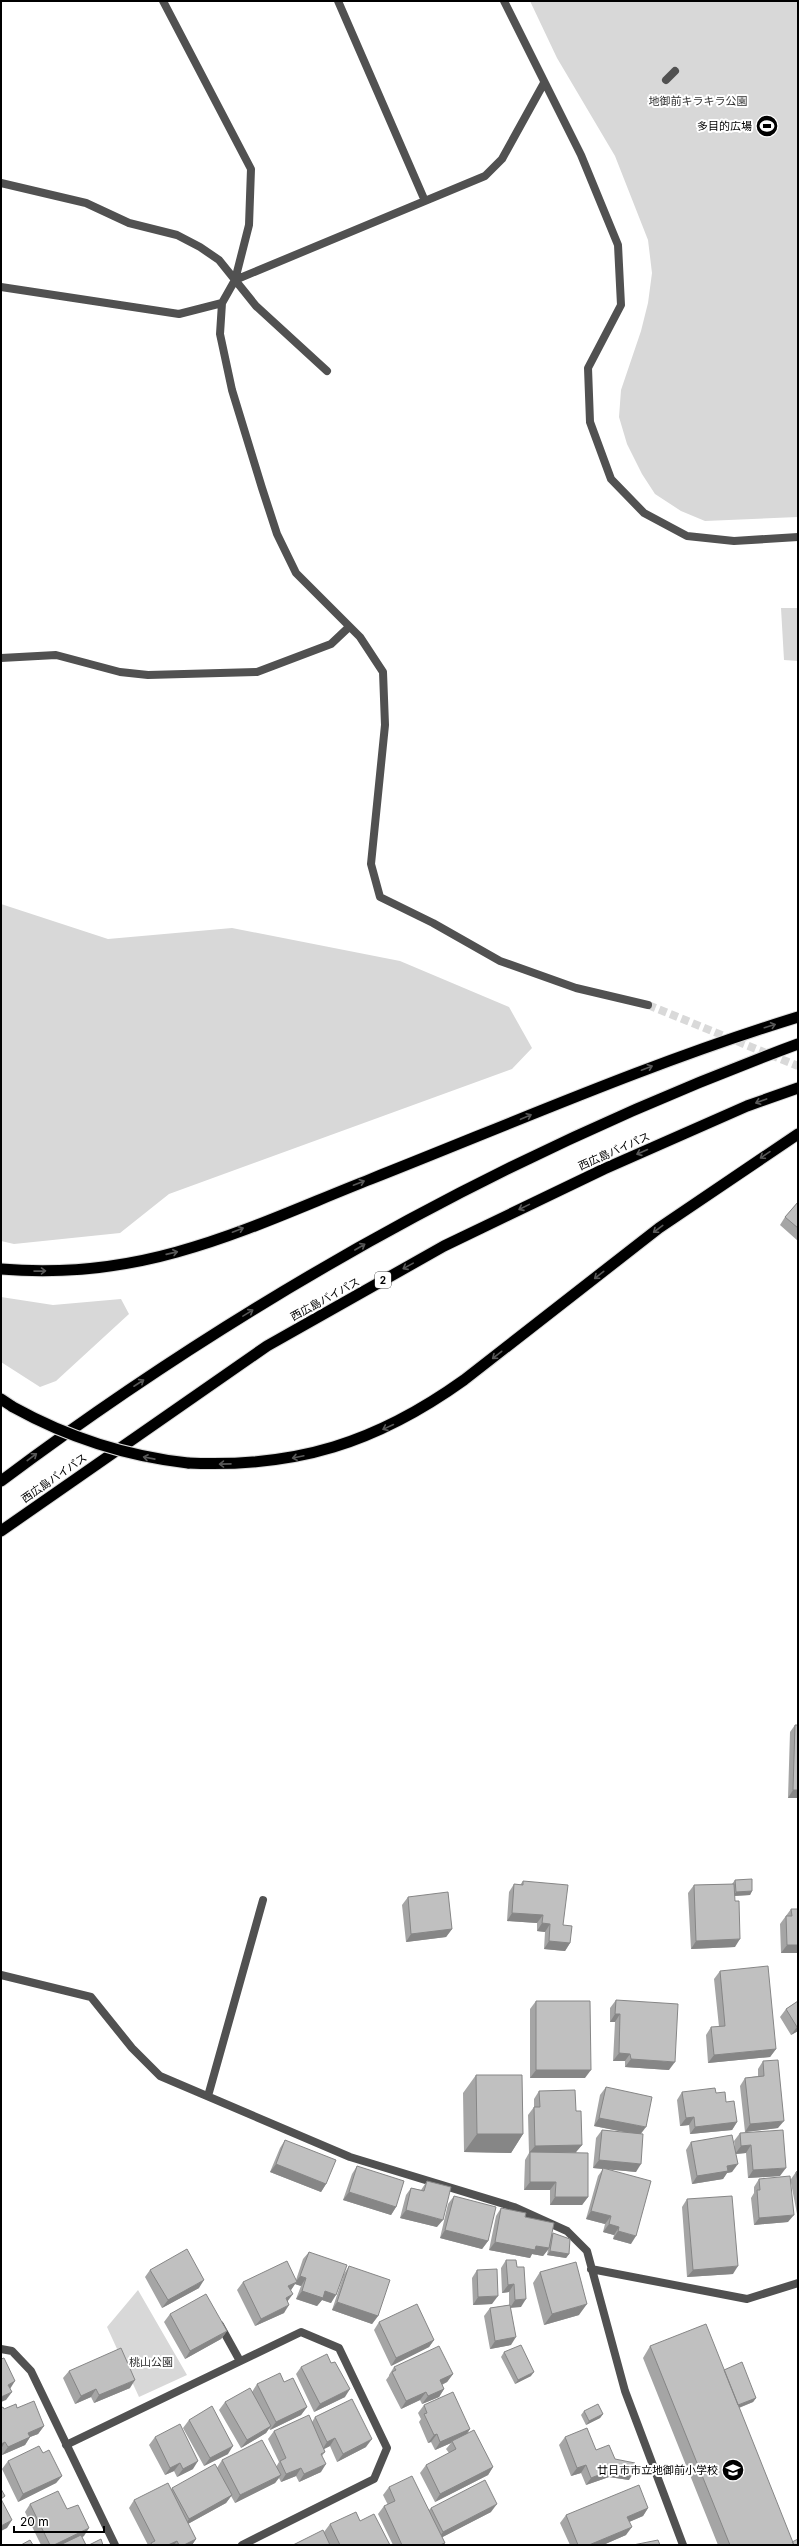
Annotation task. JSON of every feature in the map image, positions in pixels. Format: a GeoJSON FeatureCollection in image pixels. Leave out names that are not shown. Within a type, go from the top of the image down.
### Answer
{"type":"FeatureCollection","features":[{"type":"Feature","properties":{"kind":"highway"},"geometry":{"type":"LineString","coordinates":[[1,1270],[73,1270],[141,1260],[202,1244],[476,1138],[664,1061],[798,1017]]}},
{"type":"Feature","properties":{"kind":"highway"},"geometry":{"type":"LineString","coordinates":[[1,1481],[129,1389],[206,1339],[371,1241],[520,1163],[610,1121],[695,1084],[798,1044]]}},
{"type":"Feature","properties":{"kind":"highway","name":"西広島バイパス"},"geometry":{"type":"LineString","coordinates":[[1,1531],[267,1346],[444,1246],[604,1169],[747,1106],[798,1088]]}},
{"type":"Feature","properties":{"kind":"highway"},"geometry":{"type":"LineString","coordinates":[[1,1399],[46,1425],[87,1442],[151,1459],[188,1463],[262,1463],[334,1448],[369,1436],[434,1402],[660,1228],[798,1134]]}},
{"type":"Feature","properties":{"kind":"street"},"geometry":{"type":"LineString","coordinates":[[163,1],[252,169],[250,225],[235,280],[222,303],[220,334],[232,390],[277,534],[296,573],[360,637],[383,672],[385,726],[371,864],[380,897],[433,922],[500,961],[576,988],[648,1005]]}},
{"type":"Feature","properties":{"kind":"street"},"geometry":{"type":"LineString","coordinates":[[338,1],[424,201]]}},
{"type":"Feature","properties":{"kind":"street"},"geometry":{"type":"LineString","coordinates":[[504,1],[581,155],[618,246],[621,306],[588,368],[590,422],[611,479],[644,513],[687,536],[734,541],[798,537]]}},
{"type":"Feature","properties":{"kind":"street"},"geometry":{"type":"LineString","coordinates":[[666,80],[675,71]]}},
{"type":"Feature","properties":{"kind":"street"},"geometry":{"type":"LineString","coordinates":[[235,280],[485,176],[502,159],[544,83]]}},
{"type":"Feature","properties":{"kind":"street"},"geometry":{"type":"LineString","coordinates":[[1,183],[86,204],[129,223],[177,235],[219,260],[256,306],[327,371]]}},
{"type":"Feature","properties":{"kind":"street"},"geometry":{"type":"LineString","coordinates":[[1,287],[179,314],[222,303]]}},
{"type":"Feature","properties":{"kind":"street"},"geometry":{"type":"LineString","coordinates":[[1,658],[56,655],[120,672],[148,676],[256,672],[331,644],[349,627]]}},
{"type":"Feature","properties":{"kind":"street"},"geometry":{"type":"LineString","coordinates":[[208,2096],[263,1900]]}},
{"type":"Feature","properties":{"kind":"street"},"geometry":{"type":"LineString","coordinates":[[1,1975],[91,1997],[132,2048],[160,2076],[350,2157],[514,2207],[567,2231],[586,2251],[625,2391],[683,2545]]}},
{"type":"Feature","properties":{"kind":"street"},"geometry":{"type":"LineString","coordinates":[[591,2269],[747,2299],[798,2283]]}},
{"type":"Feature","properties":{"kind":"street"},"geometry":{"type":"LineString","coordinates":[[217,2318],[240,2361]]}},
{"type":"Feature","properties":{"kind":"street"},"geometry":{"type":"LineString","coordinates":[[66,2444],[301,2332],[339,2348],[387,2448],[374,2479],[242,2545]]}},
{"type":"Feature","properties":{"kind":"street"},"geometry":{"type":"LineString","coordinates":[[1,2349],[12,2350],[31,2371],[115,2545]]}},
{"type":"Feature","properties":{"kind":"green space","name":"地御前キラキラ公園"},"geometry":{"type":"Polygon","coordinates":[[[530,1],[798,1],[798,517],[705,521],[681,511],[655,494],[642,474],[627,444],[619,417],[621,390],[641,331],[648,303],[652,273],[648,240],[615,156],[557,58],[530,1]]]}},
{"type":"Feature","properties":{"kind":"green space"},"geometry":{"type":"Polygon","coordinates":[[[781,608],[798,608],[798,661],[784,660],[781,608]]]}},
{"type":"Feature","properties":{"kind":"green space"},"geometry":{"type":"Polygon","coordinates":[[[1,904],[108,939],[232,928],[400,961],[509,1007],[532,1048],[512,1069],[169,1194],[120,1233],[14,1244],[1,1241],[1,904]]]}},
{"type":"Feature","properties":{"kind":"green space"},"geometry":{"type":"Polygon","coordinates":[[[1,1297],[53,1305],[121,1299],[129,1314],[56,1381],[40,1387],[1,1362],[1,1297]]]}},
{"type":"Feature","properties":{"kind":"green space","name":"桃山公園"},"geometry":{"type":"Polygon","coordinates":[[[138,2290],[187,2375],[139,2397],[107,2327],[138,2290]]]}},
{"type":"Feature","properties":{"kind":"building"},"geometry":{"type":"Polygon","coordinates":[[[798,1202],[798,1228],[785,1217],[798,1202]]]}},
{"type":"Feature","properties":{"kind":"building"},"geometry":{"type":"Polygon","coordinates":[[[795,1725],[798,1725],[798,1790],[793,1790],[795,1725]]]}},
{"type":"Feature","properties":{"kind":"building"},"geometry":{"type":"Polygon","coordinates":[[[752,1879],[752,1891],[736,1892],[735,1880],[752,1879]]]}},
{"type":"Feature","properties":{"kind":"building"},"geometry":{"type":"Polygon","coordinates":[[[523,1881],[568,1885],[563,1925],[572,1926],[570,1943],[549,1941],[550,1924],[542,1923],[543,1915],[512,1913],[514,1884],[523,1885],[523,1881]]]}},
{"type":"Feature","properties":{"kind":"building"},"geometry":{"type":"Polygon","coordinates":[[[734,1884],[735,1901],[739,1901],[740,1939],[696,1941],[694,1885],[734,1884]]]}},
{"type":"Feature","properties":{"kind":"building"},"geometry":{"type":"Polygon","coordinates":[[[448,1892],[452,1929],[411,1934],[408,1897],[448,1892]]]}},
{"type":"Feature","properties":{"kind":"building"},"geometry":{"type":"Polygon","coordinates":[[[791,1909],[798,1909],[798,1945],[787,1945],[786,1916],[792,1916],[791,1909]]]}},
{"type":"Feature","properties":{"kind":"building"},"geometry":{"type":"Polygon","coordinates":[[[768,1966],[776,2049],[714,2055],[711,2027],[725,2026],[720,1971],[768,1966]]]}},
{"type":"Feature","properties":{"kind":"building"},"geometry":{"type":"Polygon","coordinates":[[[616,2000],[678,2004],[675,2062],[631,2059],[630,2054],[619,2053],[620,2014],[615,2014],[616,2000]]]}},
{"type":"Feature","properties":{"kind":"building"},"geometry":{"type":"Polygon","coordinates":[[[536,2001],[590,2001],[591,2070],[536,2070],[536,2001]]]}},
{"type":"Feature","properties":{"kind":"building"},"geometry":{"type":"Polygon","coordinates":[[[798,2001],[798,2027],[797,2027],[786,2009],[798,2001]]]}},
{"type":"Feature","properties":{"kind":"building"},"geometry":{"type":"Polygon","coordinates":[[[778,2060],[784,2121],[750,2124],[745,2078],[764,2076],[763,2061],[778,2060]]]}},
{"type":"Feature","properties":{"kind":"building"},"geometry":{"type":"Polygon","coordinates":[[[476,2075],[522,2075],[523,2134],[477,2134],[476,2075]]]}},
{"type":"Feature","properties":{"kind":"building"},"geometry":{"type":"Polygon","coordinates":[[[606,2087],[652,2097],[646,2127],[599,2118],[606,2087]]]}},
{"type":"Feature","properties":{"kind":"building"},"geometry":{"type":"Polygon","coordinates":[[[715,2088],[716,2093],[725,2092],[726,2102],[734,2101],[737,2122],[695,2127],[694,2117],[686,2118],[682,2092],[715,2088]]]}},
{"type":"Feature","properties":{"kind":"building"},"geometry":{"type":"Polygon","coordinates":[[[575,2090],[576,2111],[581,2111],[582,2145],[535,2146],[534,2107],[540,2107],[539,2091],[575,2090]]]}},
{"type":"Feature","properties":{"kind":"building"},"geometry":{"type":"Polygon","coordinates":[[[602,2130],[643,2134],[641,2164],[599,2160],[602,2130]]]}},
{"type":"Feature","properties":{"kind":"building"},"geometry":{"type":"Polygon","coordinates":[[[783,2130],[786,2168],[753,2170],[751,2145],[741,2146],[740,2133],[783,2130]]]}},
{"type":"Feature","properties":{"kind":"building"},"geometry":{"type":"Polygon","coordinates":[[[732,2135],[738,2164],[727,2166],[728,2171],[697,2176],[691,2142],[732,2135]]]}},
{"type":"Feature","properties":{"kind":"building"},"geometry":{"type":"Polygon","coordinates":[[[285,2140],[336,2160],[326,2184],[276,2164],[285,2140]]]}},
{"type":"Feature","properties":{"kind":"building"},"geometry":{"type":"Polygon","coordinates":[[[530,2152],[588,2153],[588,2197],[555,2197],[556,2182],[530,2182],[530,2152]]]}},
{"type":"Feature","properties":{"kind":"building"},"geometry":{"type":"Polygon","coordinates":[[[357,2166],[404,2181],[396,2207],[349,2192],[357,2166]]]}},
{"type":"Feature","properties":{"kind":"building"},"geometry":{"type":"Polygon","coordinates":[[[603,2168],[651,2181],[636,2236],[618,2231],[619,2227],[609,2224],[611,2216],[591,2211],[603,2168]]]}},
{"type":"Feature","properties":{"kind":"building"},"geometry":{"type":"Polygon","coordinates":[[[798,2171],[798,2183],[796,2172],[798,2171]]]}},
{"type":"Feature","properties":{"kind":"building"},"geometry":{"type":"Polygon","coordinates":[[[790,2176],[794,2215],[759,2218],[757,2190],[760,2190],[759,2179],[790,2176]]]}},
{"type":"Feature","properties":{"kind":"building"},"geometry":{"type":"Polygon","coordinates":[[[427,2181],[451,2187],[443,2220],[406,2210],[411,2188],[424,2191],[427,2181]]]}},
{"type":"Feature","properties":{"kind":"building"},"geometry":{"type":"Polygon","coordinates":[[[454,2196],[496,2207],[488,2241],[445,2230],[454,2196]]]}},
{"type":"Feature","properties":{"kind":"building"},"geometry":{"type":"Polygon","coordinates":[[[732,2196],[738,2266],[693,2270],[687,2199],[732,2196]]]}},
{"type":"Feature","properties":{"kind":"building"},"geometry":{"type":"Polygon","coordinates":[[[501,2208],[526,2213],[525,2217],[554,2223],[549,2248],[536,2246],[535,2250],[495,2242],[501,2208]]]}},
{"type":"Feature","properties":{"kind":"building"},"geometry":{"type":"Polygon","coordinates":[[[553,2233],[570,2239],[569,2254],[550,2251],[553,2233]]]}},
{"type":"Feature","properties":{"kind":"building"},"geometry":{"type":"Polygon","coordinates":[[[187,2249],[204,2280],[168,2300],[150,2270],[187,2249]]]}},
{"type":"Feature","properties":{"kind":"building"},"geometry":{"type":"Polygon","coordinates":[[[309,2252],[347,2265],[336,2295],[325,2291],[323,2298],[302,2291],[306,2278],[300,2276],[309,2252]]]}},
{"type":"Feature","properties":{"kind":"building"},"geometry":{"type":"Polygon","coordinates":[[[506,2260],[516,2260],[517,2267],[524,2267],[526,2299],[515,2300],[514,2284],[508,2285],[506,2260]]]}},
{"type":"Feature","properties":{"kind":"building"},"geometry":{"type":"Polygon","coordinates":[[[287,2261],[297,2282],[288,2286],[293,2294],[286,2298],[289,2305],[261,2319],[243,2282],[287,2261]]]}},
{"type":"Feature","properties":{"kind":"building"},"geometry":{"type":"Polygon","coordinates":[[[576,2262],[587,2304],[552,2314],[540,2272],[576,2262]]]}},
{"type":"Feature","properties":{"kind":"building"},"geometry":{"type":"Polygon","coordinates":[[[349,2266],[390,2280],[378,2316],[337,2302],[349,2266]]]}},
{"type":"Feature","properties":{"kind":"building"},"geometry":{"type":"Polygon","coordinates":[[[497,2269],[498,2296],[478,2297],[477,2270],[497,2269]]]}},
{"type":"Feature","properties":{"kind":"building"},"geometry":{"type":"Polygon","coordinates":[[[206,2294],[227,2331],[190,2351],[170,2314],[206,2294]]]}},
{"type":"Feature","properties":{"kind":"building"},"geometry":{"type":"Polygon","coordinates":[[[417,2304],[434,2340],[396,2358],[379,2322],[417,2304]]]}},
{"type":"Feature","properties":{"kind":"building"},"geometry":{"type":"Polygon","coordinates":[[[510,2305],[516,2337],[495,2341],[490,2308],[510,2305]]]}},
{"type":"Feature","properties":{"kind":"building"},"geometry":{"type":"Polygon","coordinates":[[[706,2324],[794,2545],[730,2545],[650,2346],[706,2324]]]}},
{"type":"Feature","properties":{"kind":"building"},"geometry":{"type":"Polygon","coordinates":[[[521,2345],[534,2372],[518,2380],[504,2352],[521,2345]]]}},
{"type":"Feature","properties":{"kind":"building"},"geometry":{"type":"Polygon","coordinates":[[[439,2346],[453,2374],[440,2380],[444,2389],[428,2396],[426,2392],[406,2401],[392,2372],[396,2370],[394,2367],[439,2346]]]}},
{"type":"Feature","properties":{"kind":"building"},"geometry":{"type":"Polygon","coordinates":[[[121,2348],[135,2380],[99,2395],[96,2389],[81,2396],[69,2371],[121,2348]]]}},
{"type":"Feature","properties":{"kind":"building"},"geometry":{"type":"Polygon","coordinates":[[[327,2354],[331,2363],[335,2362],[350,2389],[320,2404],[301,2367],[327,2354]]]}},
{"type":"Feature","properties":{"kind":"building"},"geometry":{"type":"Polygon","coordinates":[[[4,2358],[15,2381],[8,2385],[12,2392],[1,2397],[1,2359],[4,2358]]]}},
{"type":"Feature","properties":{"kind":"building"},"geometry":{"type":"Polygon","coordinates":[[[742,2362],[756,2398],[738,2405],[724,2370],[742,2362]]]}},
{"type":"Feature","properties":{"kind":"building"},"geometry":{"type":"Polygon","coordinates":[[[280,2373],[284,2382],[293,2378],[307,2407],[276,2422],[257,2384],[280,2373]]]}},
{"type":"Feature","properties":{"kind":"building"},"geometry":{"type":"Polygon","coordinates":[[[250,2388],[271,2426],[247,2440],[225,2402],[250,2388]]]}},
{"type":"Feature","properties":{"kind":"building"},"geometry":{"type":"Polygon","coordinates":[[[453,2392],[470,2429],[440,2442],[437,2434],[434,2435],[424,2414],[427,2413],[424,2405],[453,2392]]]}},
{"type":"Feature","properties":{"kind":"building"},"geometry":{"type":"Polygon","coordinates":[[[352,2399],[372,2439],[343,2454],[335,2438],[327,2442],[315,2417],[352,2399]]]}},
{"type":"Feature","properties":{"kind":"building"},"geometry":{"type":"Polygon","coordinates":[[[34,2401],[44,2426],[28,2433],[30,2437],[8,2447],[5,2442],[1,2444],[1,2408],[3,2407],[4,2409],[16,2404],[17,2408],[34,2401]]]}},
{"type":"Feature","properties":{"kind":"building"},"geometry":{"type":"Polygon","coordinates":[[[598,2404],[603,2414],[589,2421],[584,2411],[598,2404]]]}},
{"type":"Feature","properties":{"kind":"building"},"geometry":{"type":"Polygon","coordinates":[[[212,2406],[233,2446],[210,2458],[189,2420],[212,2406]]]}},
{"type":"Feature","properties":{"kind":"building"},"geometry":{"type":"Polygon","coordinates":[[[309,2415],[325,2452],[321,2454],[326,2464],[304,2474],[301,2468],[286,2474],[280,2461],[286,2458],[274,2431],[309,2415]]]}},
{"type":"Feature","properties":{"kind":"building"},"geometry":{"type":"Polygon","coordinates":[[[180,2424],[198,2461],[183,2469],[180,2463],[170,2468],[155,2437],[180,2424]]]}},
{"type":"Feature","properties":{"kind":"building"},"geometry":{"type":"Polygon","coordinates":[[[587,2428],[596,2450],[609,2445],[615,2459],[635,2463],[634,2472],[614,2469],[591,2478],[586,2465],[577,2468],[565,2437],[587,2428]]]}},
{"type":"Feature","properties":{"kind":"building"},"geometry":{"type":"Polygon","coordinates":[[[474,2430],[493,2467],[440,2494],[426,2465],[456,2449],[452,2441],[474,2430]]]}},
{"type":"Feature","properties":{"kind":"building"},"geometry":{"type":"Polygon","coordinates":[[[262,2440],[281,2475],[240,2495],[222,2460],[262,2440]]]}},
{"type":"Feature","properties":{"kind":"building"},"geometry":{"type":"Polygon","coordinates":[[[39,2446],[43,2453],[49,2450],[62,2476],[23,2494],[8,2461],[39,2446]]]}},
{"type":"Feature","properties":{"kind":"building"},"geometry":{"type":"Polygon","coordinates":[[[215,2464],[232,2495],[189,2519],[172,2488],[215,2464]]]}},
{"type":"Feature","properties":{"kind":"building"},"geometry":{"type":"Polygon","coordinates":[[[412,2476],[445,2543],[440,2545],[402,2545],[384,2506],[395,2501],[389,2487],[412,2476]]]}},
{"type":"Feature","properties":{"kind":"building"},"geometry":{"type":"Polygon","coordinates":[[[485,2480],[497,2504],[443,2532],[431,2508],[485,2480]]]}},
{"type":"Feature","properties":{"kind":"building"},"geometry":{"type":"Polygon","coordinates":[[[168,2483],[196,2539],[184,2545],[179,2545],[177,2541],[168,2545],[152,2545],[151,2543],[155,2541],[134,2500],[168,2483]]]}},
{"type":"Feature","properties":{"kind":"building"},"geometry":{"type":"Polygon","coordinates":[[[639,2485],[648,2508],[627,2517],[632,2527],[589,2545],[578,2545],[566,2515],[639,2485]]]}},
{"type":"Feature","properties":{"kind":"building"},"geometry":{"type":"Polygon","coordinates":[[[1,2489],[5,2496],[1,2499],[1,2489]]]}},
{"type":"Feature","properties":{"kind":"building"},"geometry":{"type":"Polygon","coordinates":[[[58,2491],[67,2509],[78,2505],[89,2528],[54,2545],[50,2545],[30,2504],[58,2491]]]}},
{"type":"Feature","properties":{"kind":"building"},"geometry":{"type":"Polygon","coordinates":[[[1,2499],[12,2520],[1,2526],[1,2499]]]}},
{"type":"Feature","properties":{"kind":"building"},"geometry":{"type":"Polygon","coordinates":[[[356,2512],[360,2521],[374,2514],[390,2545],[340,2545],[330,2524],[356,2512]]]}},
{"type":"Feature","properties":{"kind":"building"},"geometry":{"type":"Polygon","coordinates":[[[323,2530],[330,2545],[293,2545],[323,2530]]]}},
{"type":"Feature","properties":{"kind":"building"},"geometry":{"type":"Polygon","coordinates":[[[81,2535],[86,2545],[60,2545],[81,2535]]]}},
{"type":"Feature","properties":{"kind":"building"},"geometry":{"type":"Polygon","coordinates":[[[101,2539],[103,2545],[89,2545],[101,2539]]]}},
{"type":"Feature","properties":{"kind":"building"},"geometry":{"type":"Polygon","coordinates":[[[798,2539],[798,2545],[794,2545],[792,2542],[798,2539]]]}},
{"type":"Feature","properties":{"kind":"building"},"geometry":{"type":"Polygon","coordinates":[[[30,2540],[33,2545],[21,2545],[30,2540]]]}},
{"type":"Feature","properties":{"kind":"building"},"geometry":{"type":"Polygon","coordinates":[[[658,2540],[660,2545],[633,2545],[658,2540]]]}},
{"type":"Feature","properties":{"kind":"tunnel"},"geometry":{"type":"LineString","coordinates":[[648,1005],[798,1066]]}},
{"type":"Feature","properties":{"kind":"place","name":"多目的広場"},"geometry":{"type":"Point","coordinates":[767,126]}},
{"type":"Feature","properties":{"kind":"place","name":"廿日市市立地御前小学校"},"geometry":{"type":"Point","coordinates":[733,2470]}}]}
